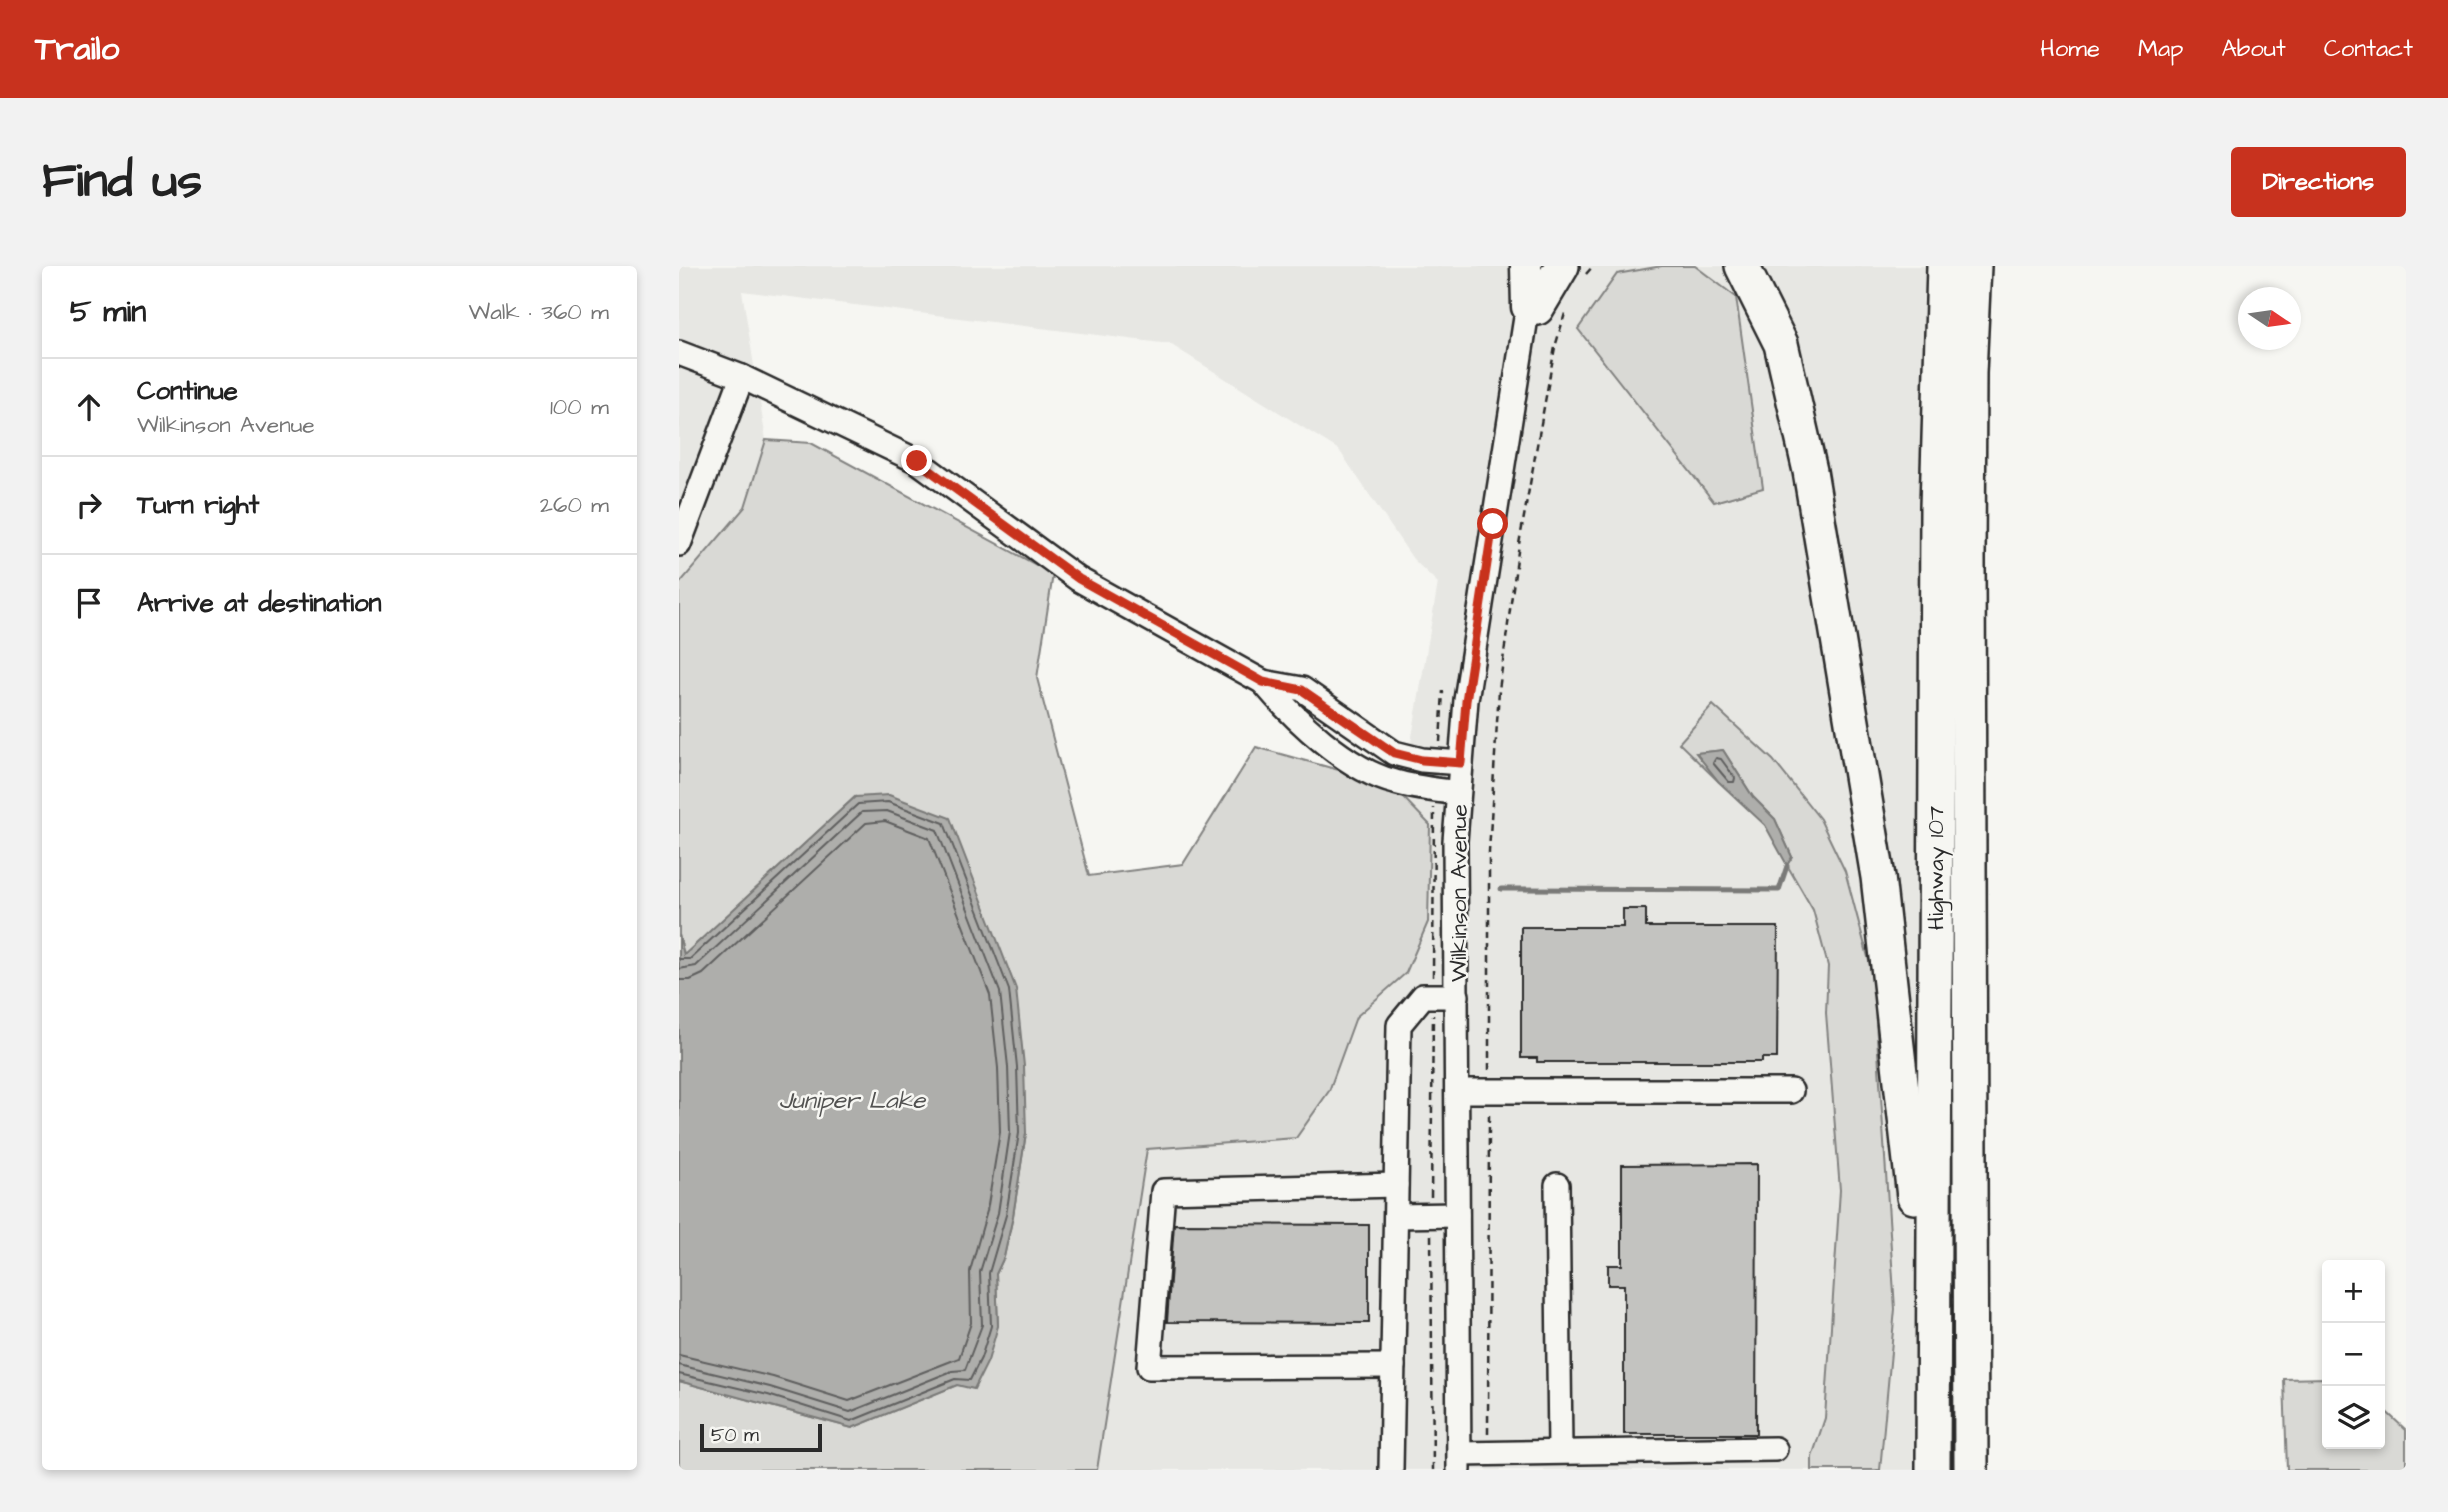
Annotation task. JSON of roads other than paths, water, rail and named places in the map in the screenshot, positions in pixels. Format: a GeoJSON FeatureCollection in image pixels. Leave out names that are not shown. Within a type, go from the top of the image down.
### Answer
{"type":"FeatureCollection","features":[{"type":"Feature","properties":{"kind":"highway"},"geometry":{"type":"LineString","coordinates":[[1742,266],[1781,344],[1810,471],[1878,877],[1931,1349]]}},
{"type":"Feature","properties":{"kind":"highway","name":"Highway 107"},"geometry":{"type":"LineString","coordinates":[[1933,1470],[1931,1349],[1937,535],[1944,266]]}},
{"type":"Feature","properties":{"kind":"highway","name":"Highway 107"},"geometry":{"type":"LineString","coordinates":[[1971,1470],[1968,559],[1969,373],[1974,266]]}},
{"type":"Feature","properties":{"kind":"highway"},"geometry":{"type":"LineString","coordinates":[[1540,311],[1573,271]]}},
{"type":"Feature","properties":{"kind":"main road"},"geometry":{"type":"LineString","coordinates":[[1526,266],[1540,311]]}},
{"type":"Feature","properties":{"kind":"street","name":"Wilkinson Avenue"},"geometry":{"type":"LineString","coordinates":[[1535,266],[1540,311]]}},
{"type":"Feature","properties":{"kind":"street","name":"Wilkinson Avenue"},"geometry":{"type":"LineString","coordinates":[[1460,1462],[1455,841],[1458,793],[1450,762],[1466,701],[1484,576],[1548,266]]}},
{"type":"Feature","properties":{"kind":"street"},"geometry":{"type":"LineString","coordinates":[[679,353],[742,377],[917,461],[1079,579],[1263,682],[1302,690],[1394,753],[1450,762]]}},
{"type":"Feature","properties":{"kind":"street"},"geometry":{"type":"LineString","coordinates":[[679,544],[742,377]]}},
{"type":"Feature","properties":{"kind":"street"},"geometry":{"type":"LineString","coordinates":[[1263,682],[1286,710],[1362,768],[1392,782],[1458,793]]}},
{"type":"Feature","properties":{"kind":"street"},"geometry":{"type":"LineString","coordinates":[[1391,1470],[1399,1025],[1423,996],[1457,996]]}},
{"type":"Feature","properties":{"kind":"street"},"geometry":{"type":"LineString","coordinates":[[1457,1091],[1791,1091]]}},
{"type":"Feature","properties":{"kind":"street"},"geometry":{"type":"LineString","coordinates":[[1393,1366],[1149,1367],[1163,1191],[1396,1185]]}},
{"type":"Feature","properties":{"kind":"street"},"geometry":{"type":"LineString","coordinates":[[1557,1185],[1560,1450]]}},
{"type":"Feature","properties":{"kind":"street"},"geometry":{"type":"LineString","coordinates":[[1396,1216],[1457,1215]]}},
{"type":"Feature","properties":{"kind":"street"},"geometry":{"type":"LineString","coordinates":[[1460,1462],[1488,1453],[1775,1448]]}},
{"type":"Feature","properties":{"kind":"water"},"geometry":{"type":"Polygon","coordinates":[[[1723,750],[1753,797],[1775,819],[1792,857],[1787,865],[1765,825],[1719,782],[1696,753],[1723,750]]]}},
{"type":"Feature","properties":{"kind":"water","name":"Juniper Lake"},"geometry":{"type":"Polygon","coordinates":[[[889,795],[950,818],[1016,989],[1024,1066],[1026,1133],[1013,1216],[1004,1257],[996,1274],[998,1326],[988,1361],[974,1389],[957,1385],[852,1428],[679,1381],[679,935],[684,955],[855,797],[889,795]]]}},
{"type":"Feature","properties":{"kind":"waterway"},"geometry":{"type":"LineString","coordinates":[[1501,889],[1779,890],[1787,866]]}}]}
